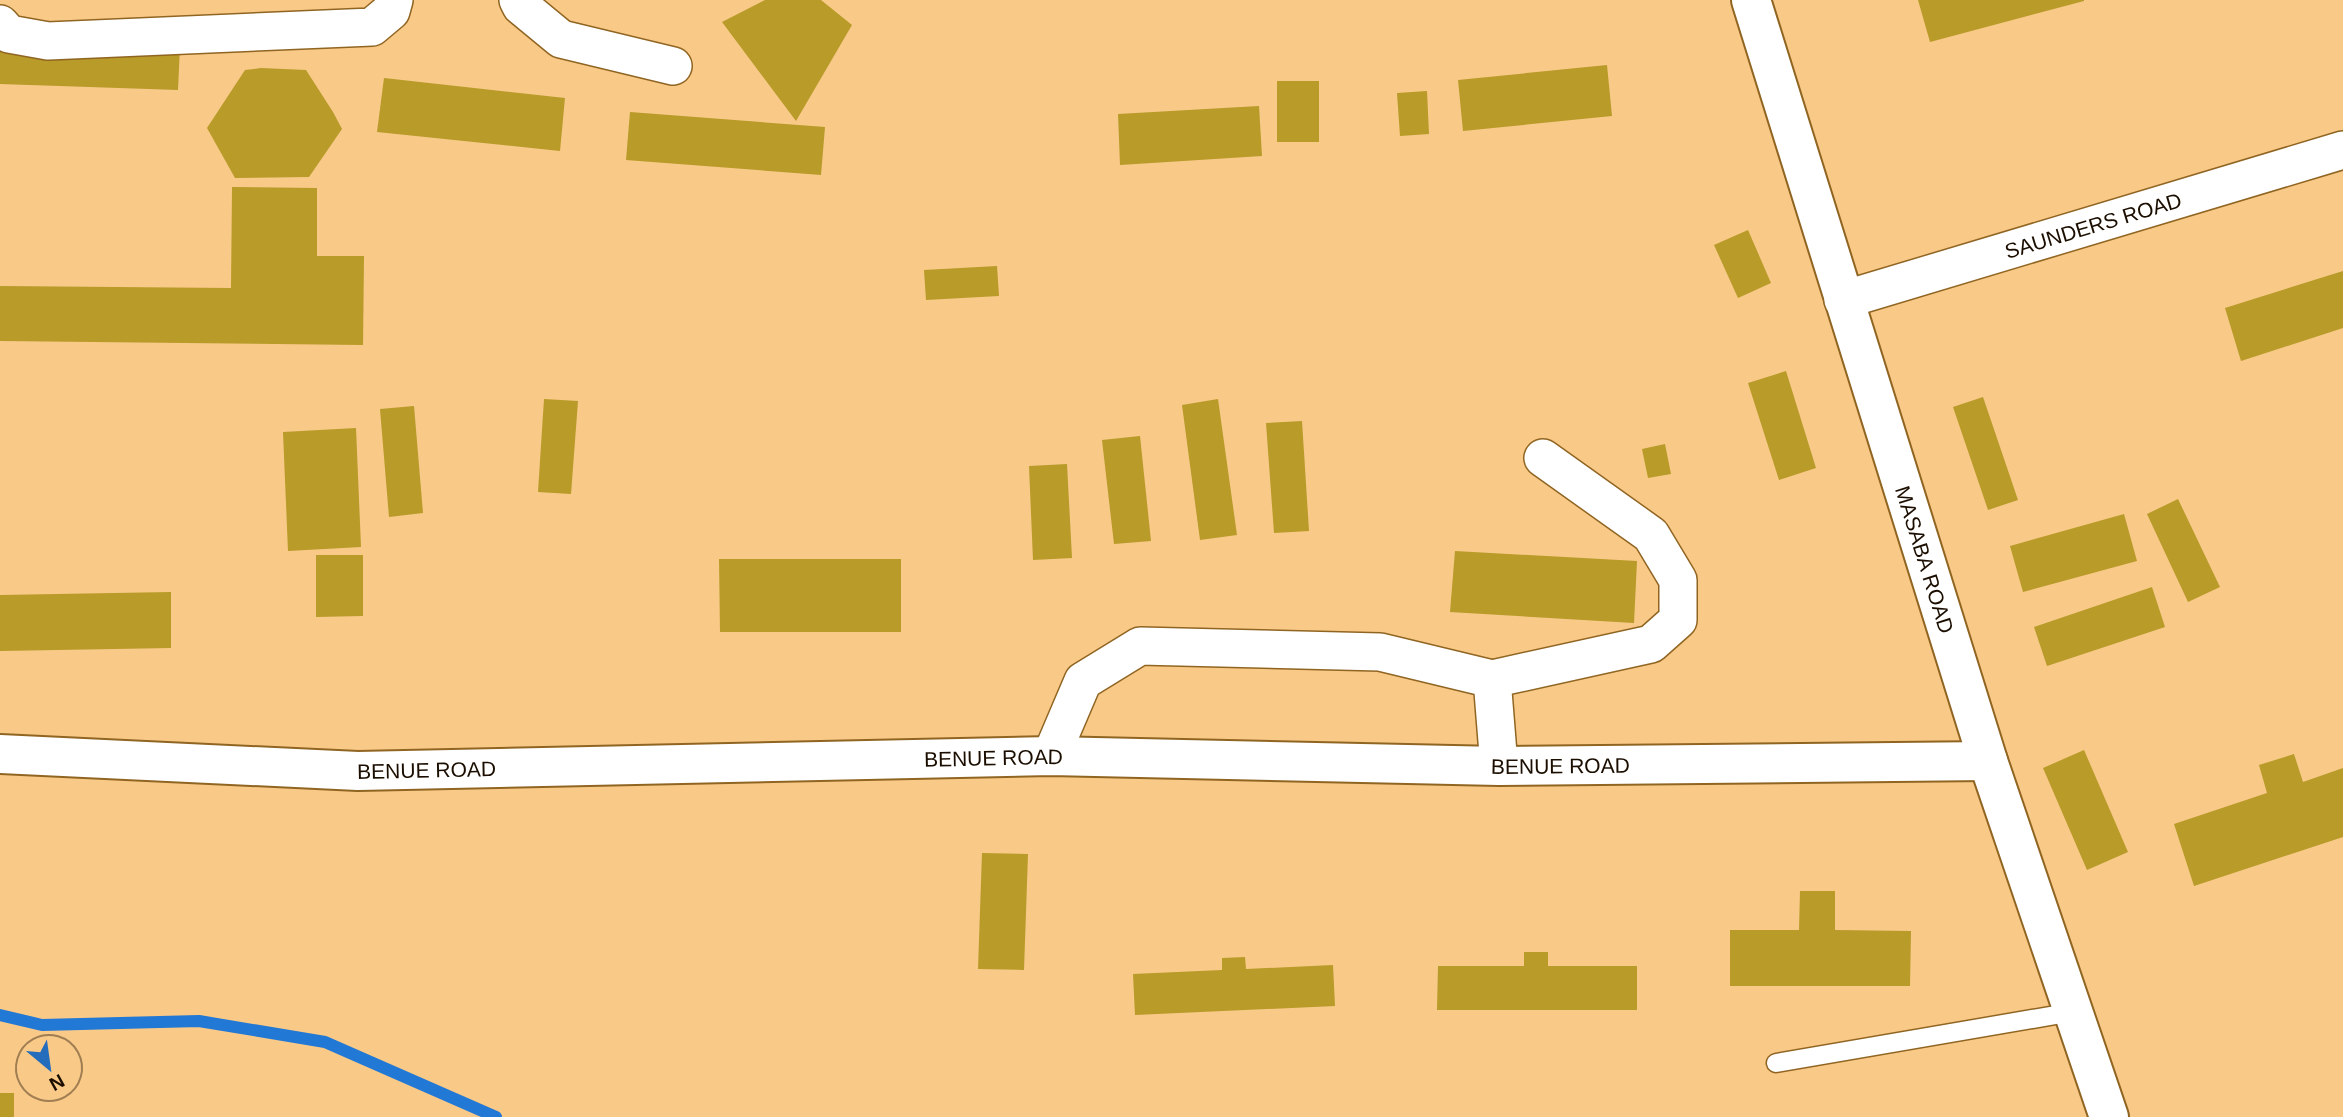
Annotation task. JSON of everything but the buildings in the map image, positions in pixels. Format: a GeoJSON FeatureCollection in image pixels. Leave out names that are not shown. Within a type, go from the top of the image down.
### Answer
{"type":"FeatureCollection","features":[{"type":"Feature","properties":{"kind":"street"},"geometry":{"type":"LineString","coordinates":[[0,24],[9,34],[48,41],[372,27],[391,11],[394,0]]}},
{"type":"Feature","properties":{"kind":"street"},"geometry":{"type":"LineString","coordinates":[[518,0],[561,39],[673,66]]}},
{"type":"Feature","properties":{"kind":"street","name":"MASABA ROAD"},"geometry":{"type":"LineString","coordinates":[[1751,0],[1988,761],[2109,1117]]}},
{"type":"Feature","properties":{"kind":"street","name":"SAUNDERS ROAD"},"geometry":{"type":"LineString","coordinates":[[1843,299],[2343,150]]}},
{"type":"Feature","properties":{"kind":"street"},"geometry":{"type":"LineString","coordinates":[[1051,756],[1083,681],[1140,646],[1380,652],[1492,679],[1651,644],[1678,620],[1678,580],[1651,535],[1543,458]]}},
{"type":"Feature","properties":{"kind":"street"},"geometry":{"type":"LineString","coordinates":[[1492,679],[1499,766]]}},
{"type":"Feature","properties":{"kind":"street","name":"BENUE ROAD"},"geometry":{"type":"LineString","coordinates":[[0,754],[358,771],[1051,756],[1499,766],[1988,761]]}},
{"type":"Feature","properties":{"kind":"lane"},"geometry":{"type":"LineString","coordinates":[[1776,1063],[2073,1012]]}},
{"type":"Feature","properties":{"kind":"waterway"},"geometry":{"type":"LineString","coordinates":[[0,1015],[42,1025],[199,1021],[325,1042],[496,1117]]}}]}
